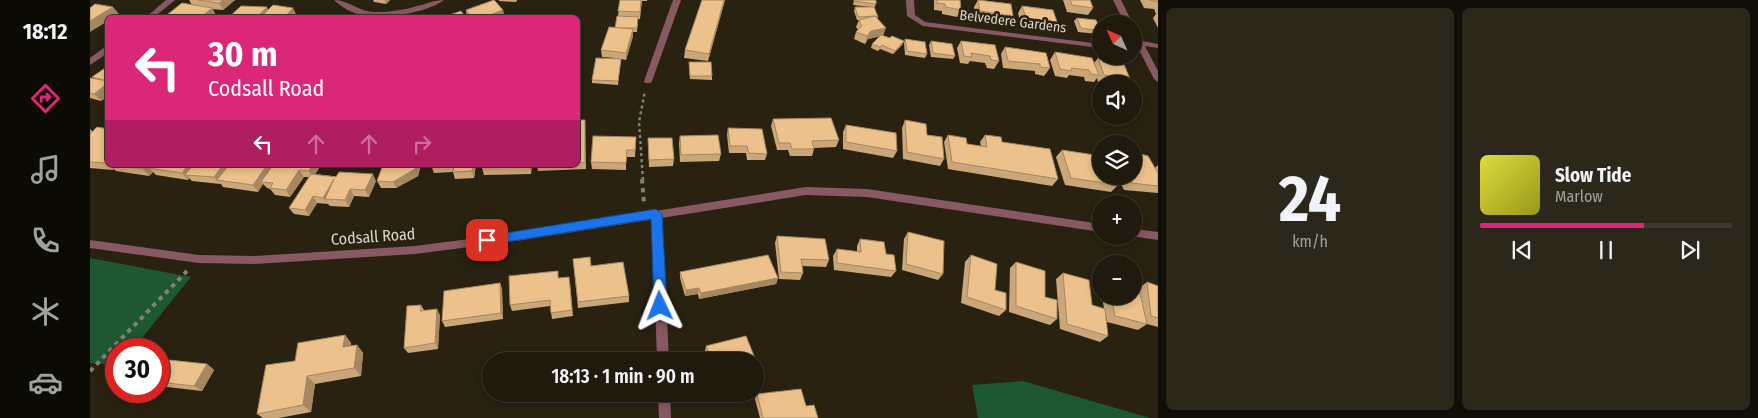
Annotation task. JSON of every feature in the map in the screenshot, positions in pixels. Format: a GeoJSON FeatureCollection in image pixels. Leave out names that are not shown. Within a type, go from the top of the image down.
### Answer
{"type":"FeatureCollection","features":[{"type":"Feature","properties":{"kind":"street"},"geometry":{"type":"LineString","coordinates":[[152,15],[171,0]]}},
{"type":"Feature","properties":{"kind":"street"},"geometry":{"type":"LineString","coordinates":[[338,0],[354,11],[379,15],[440,0]]}},
{"type":"Feature","properties":{"kind":"street"},"geometry":{"type":"LineString","coordinates":[[648,80],[677,0]]}},
{"type":"Feature","properties":{"kind":"street","name":"Belvedere Gardens"},"geometry":{"type":"LineString","coordinates":[[910,0],[910,16],[923,24],[1092,45]]}},
{"type":"Feature","properties":{"kind":"street"},"geometry":{"type":"LineString","coordinates":[[1117,0],[1125,15]]}},
{"type":"Feature","properties":{"kind":"street"},"geometry":{"type":"LineString","coordinates":[[1142,48],[1158,46]]}},
{"type":"Feature","properties":{"kind":"street"},"geometry":{"type":"LineString","coordinates":[[90,62],[105,51]]}},
{"type":"Feature","properties":{"kind":"street"},"geometry":{"type":"LineString","coordinates":[[1142,54],[1158,79]]}},
{"type":"Feature","properties":{"kind":"street","name":"Codsall Road"},"geometry":{"type":"LineString","coordinates":[[90,244],[199,259],[255,260],[415,250],[523,236],[806,191],[867,193],[1092,227]]}},
{"type":"Feature","properties":{"kind":"street"},"geometry":{"type":"LineString","coordinates":[[656,214],[662,352]]}},
{"type":"Feature","properties":{"kind":"street"},"geometry":{"type":"LineString","coordinates":[[1142,234],[1158,236]]}},
{"type":"Feature","properties":{"kind":"street"},"geometry":{"type":"LineString","coordinates":[[664,402],[665,418]]}},
{"type":"Feature","properties":{"kind":"path"},"geometry":{"type":"LineString","coordinates":[[648,80],[639,122],[644,204],[656,214]]}},
{"type":"Feature","properties":{"kind":"path"},"geometry":{"type":"LineString","coordinates":[[90,370],[199,259]]}},
{"type":"Feature","properties":{"kind":"green space"},"geometry":{"type":"Polygon","coordinates":[[[90,258],[191,277],[142,338],[105,338],[105,364],[90,363],[90,258]]]}},
{"type":"Feature","properties":{"kind":"green space"},"geometry":{"type":"Polygon","coordinates":[[[1023,381],[1150,418],[978,418],[972,385],[1023,381]]]}},
{"type":"Feature","properties":{"kind":"building"},"geometry":{"type":"Polygon","coordinates":[[[198,0],[223,0],[219,3],[198,0]]]}},
{"type":"Feature","properties":{"kind":"building"},"geometry":{"type":"Polygon","coordinates":[[[494,0],[503,10],[490,15],[470,15],[466,10],[494,0]]]}},
{"type":"Feature","properties":{"kind":"building"},"geometry":{"type":"Polygon","coordinates":[[[620,0],[641,0],[640,12],[618,11],[620,0]]]}},
{"type":"Feature","properties":{"kind":"building"},"geometry":{"type":"Polygon","coordinates":[[[702,0],[724,0],[709,54],[685,50],[702,0]]]}},
{"type":"Feature","properties":{"kind":"building"},"geometry":{"type":"Polygon","coordinates":[[[876,0],[876,4],[854,1],[876,0]]]}},
{"type":"Feature","properties":{"kind":"building"},"geometry":{"type":"Polygon","coordinates":[[[937,0],[960,0],[961,10],[946,7],[945,4],[937,3],[937,0]]]}},
{"type":"Feature","properties":{"kind":"building"},"geometry":{"type":"Polygon","coordinates":[[[978,0],[1011,4],[1013,16],[980,11],[978,0]]]}},
{"type":"Feature","properties":{"kind":"building"},"geometry":{"type":"Polygon","coordinates":[[[1070,0],[1090,0],[1093,8],[1072,5],[1070,0]]]}},
{"type":"Feature","properties":{"kind":"building"},"geometry":{"type":"Polygon","coordinates":[[[182,3],[212,8],[203,15],[167,15],[182,3]]]}},
{"type":"Feature","properties":{"kind":"building"},"geometry":{"type":"Polygon","coordinates":[[[95,4],[113,7],[90,21],[90,8],[95,4]]]}},
{"type":"Feature","properties":{"kind":"building"},"geometry":{"type":"Polygon","coordinates":[[[273,5],[293,8],[287,15],[263,15],[273,5]]]}},
{"type":"Feature","properties":{"kind":"building"},"geometry":{"type":"Polygon","coordinates":[[[241,6],[267,7],[259,15],[231,15],[241,6]]]}},
{"type":"Feature","properties":{"kind":"building"},"geometry":{"type":"Polygon","coordinates":[[[1022,6],[1053,10],[1057,22],[1026,18],[1022,6]]]}},
{"type":"Feature","properties":{"kind":"building"},"geometry":{"type":"Polygon","coordinates":[[[855,7],[874,7],[878,17],[858,17],[855,7]]]}},
{"type":"Feature","properties":{"kind":"building"},"geometry":{"type":"Polygon","coordinates":[[[461,11],[464,15],[450,15],[461,11]]]}},
{"type":"Feature","properties":{"kind":"building"},"geometry":{"type":"Polygon","coordinates":[[[617,16],[638,17],[637,28],[615,28],[617,16]]]}},
{"type":"Feature","properties":{"kind":"building"},"geometry":{"type":"Polygon","coordinates":[[[875,16],[886,28],[871,31],[867,36],[856,32],[862,26],[859,20],[875,16]]]}},
{"type":"Feature","properties":{"kind":"building"},"geometry":{"type":"Polygon","coordinates":[[[1077,18],[1092,20],[1092,30],[1081,28],[1077,18]]]}},
{"type":"Feature","properties":{"kind":"building"},"geometry":{"type":"Polygon","coordinates":[[[609,27],[633,29],[626,53],[601,50],[609,27]]]}},
{"type":"Feature","properties":{"kind":"building"},"geometry":{"type":"Polygon","coordinates":[[[881,35],[890,38],[892,36],[904,41],[895,51],[882,45],[880,47],[872,44],[881,35]]]}},
{"type":"Feature","properties":{"kind":"building"},"geometry":{"type":"Polygon","coordinates":[[[905,39],[925,42],[927,54],[907,51],[905,39]]]}},
{"type":"Feature","properties":{"kind":"building"},"geometry":{"type":"Polygon","coordinates":[[[931,41],[952,44],[955,56],[933,53],[931,41]]]}},
{"type":"Feature","properties":{"kind":"building"},"geometry":{"type":"Polygon","coordinates":[[[961,41],[995,45],[999,61],[991,60],[990,56],[971,53],[972,57],[964,56],[961,41]]]}},
{"type":"Feature","properties":{"kind":"building"},"geometry":{"type":"Polygon","coordinates":[[[1005,47],[1046,53],[1050,68],[1040,67],[1040,64],[1008,61],[1005,47]]]}},
{"type":"Feature","properties":{"kind":"building"},"geometry":{"type":"Polygon","coordinates":[[[1055,52],[1092,58],[1092,65],[1095,65],[1099,75],[1091,74],[1089,70],[1071,68],[1072,71],[1060,69],[1055,52]]]}},
{"type":"Feature","properties":{"kind":"building"},"geometry":{"type":"Polygon","coordinates":[[[596,58],[621,59],[618,81],[592,80],[596,58]]]}},
{"type":"Feature","properties":{"kind":"building"},"geometry":{"type":"Polygon","coordinates":[[[689,62],[711,62],[712,76],[690,76],[689,62]]]}},
{"type":"Feature","properties":{"kind":"building"},"geometry":{"type":"Polygon","coordinates":[[[1100,65],[1124,65],[1128,75],[1104,75],[1100,65]]]}},
{"type":"Feature","properties":{"kind":"building"},"geometry":{"type":"Polygon","coordinates":[[[105,68],[105,80],[92,77],[105,68]]]}},
{"type":"Feature","properties":{"kind":"building"},"geometry":{"type":"Polygon","coordinates":[[[90,78],[105,80],[105,85],[94,94],[90,93],[90,78]]]}},
{"type":"Feature","properties":{"kind":"building"},"geometry":{"type":"Polygon","coordinates":[[[831,118],[839,140],[812,141],[814,149],[792,149],[790,143],[779,143],[773,119],[831,118]]]}},
{"type":"Feature","properties":{"kind":"building"},"geometry":{"type":"Polygon","coordinates":[[[580,120],[585,120],[585,162],[580,163],[580,120]]]}},
{"type":"Feature","properties":{"kind":"building"},"geometry":{"type":"Polygon","coordinates":[[[905,120],[926,124],[927,135],[942,137],[944,159],[907,152],[905,120]]]}},
{"type":"Feature","properties":{"kind":"building"},"geometry":{"type":"Polygon","coordinates":[[[846,125],[896,133],[897,151],[846,142],[846,125]]]}},
{"type":"Feature","properties":{"kind":"building"},"geometry":{"type":"Polygon","coordinates":[[[97,127],[105,128],[105,163],[90,162],[90,134],[97,127]]]}},
{"type":"Feature","properties":{"kind":"building"},"geometry":{"type":"Polygon","coordinates":[[[728,128],[762,129],[767,154],[749,153],[747,146],[730,146],[728,128]]]}},
{"type":"Feature","properties":{"kind":"building"},"geometry":{"type":"Polygon","coordinates":[[[718,135],[721,154],[681,155],[680,136],[718,135]]]}},
{"type":"Feature","properties":{"kind":"building"},"geometry":{"type":"Polygon","coordinates":[[[948,135],[966,138],[967,144],[987,147],[985,135],[1001,137],[1002,142],[1050,149],[1058,179],[952,162],[948,135]]]}},
{"type":"Feature","properties":{"kind":"building"},"geometry":{"type":"Polygon","coordinates":[[[593,136],[636,137],[635,150],[627,150],[626,163],[591,162],[593,136]]]}},
{"type":"Feature","properties":{"kind":"building"},"geometry":{"type":"Polygon","coordinates":[[[648,138],[672,138],[674,159],[649,160],[648,138]]]}},
{"type":"Feature","properties":{"kind":"building"},"geometry":{"type":"Polygon","coordinates":[[[1062,150],[1092,155],[1092,181],[1071,178],[1062,150]]]}},
{"type":"Feature","properties":{"kind":"building"},"geometry":{"type":"Polygon","coordinates":[[[1142,154],[1148,156],[1158,173],[1158,186],[1142,184],[1142,154]]]}},
{"type":"Feature","properties":{"kind":"building"},"geometry":{"type":"Polygon","coordinates":[[[150,167],[186,167],[182,173],[150,167]]]}},
{"type":"Feature","properties":{"kind":"building"},"geometry":{"type":"Polygon","coordinates":[[[191,167],[222,167],[214,177],[185,175],[191,167]]]}},
{"type":"Feature","properties":{"kind":"building"},"geometry":{"type":"Polygon","coordinates":[[[227,167],[266,167],[253,185],[217,180],[227,167]]]}},
{"type":"Feature","properties":{"kind":"building"},"geometry":{"type":"Polygon","coordinates":[[[272,167],[311,167],[309,171],[299,170],[286,190],[270,188],[273,183],[261,182],[272,167]]]}},
{"type":"Feature","properties":{"kind":"building"},"geometry":{"type":"Polygon","coordinates":[[[382,167],[416,167],[393,182],[377,181],[382,167]]]}},
{"type":"Feature","properties":{"kind":"building"},"geometry":{"type":"Polygon","coordinates":[[[454,167],[473,167],[472,171],[453,172],[454,167]]]}},
{"type":"Feature","properties":{"kind":"building"},"geometry":{"type":"Polygon","coordinates":[[[482,167],[530,167],[482,168],[482,167]]]}},
{"type":"Feature","properties":{"kind":"building"},"geometry":{"type":"Polygon","coordinates":[[[339,172],[373,174],[365,190],[350,189],[345,200],[325,199],[334,179],[323,198],[313,196],[305,210],[289,208],[311,174],[336,177],[339,172]]]}},
{"type":"Feature","properties":{"kind":"building"},"geometry":{"type":"Polygon","coordinates":[[[908,232],[944,241],[943,274],[906,264],[908,232]]]}},
{"type":"Feature","properties":{"kind":"building"},"geometry":{"type":"Polygon","coordinates":[[[777,236],[825,239],[829,260],[801,259],[803,273],[781,272],[777,236]]]}},
{"type":"Feature","properties":{"kind":"building"},"geometry":{"type":"Polygon","coordinates":[[[860,239],[884,242],[886,254],[894,255],[896,271],[837,263],[837,249],[861,252],[860,239]]]}},
{"type":"Feature","properties":{"kind":"building"},"geometry":{"type":"Polygon","coordinates":[[[768,255],[778,278],[701,293],[699,288],[686,290],[680,272],[768,255]]]}},
{"type":"Feature","properties":{"kind":"building"},"geometry":{"type":"Polygon","coordinates":[[[971,255],[997,264],[995,290],[1006,293],[1006,310],[967,297],[971,255]]]}},
{"type":"Feature","properties":{"kind":"building"},"geometry":{"type":"Polygon","coordinates":[[[590,257],[591,266],[623,262],[629,296],[578,302],[573,259],[590,257]]]}},
{"type":"Feature","properties":{"kind":"building"},"geometry":{"type":"Polygon","coordinates":[[[1016,262],[1045,271],[1045,297],[1057,300],[1057,319],[1016,306],[1016,262]]]}},
{"type":"Feature","properties":{"kind":"building"},"geometry":{"type":"Polygon","coordinates":[[[558,271],[558,278],[569,277],[572,310],[551,313],[550,300],[510,305],[509,276],[558,271]]]}},
{"type":"Feature","properties":{"kind":"building"},"geometry":{"type":"Polygon","coordinates":[[[1063,273],[1089,280],[1092,305],[1105,309],[1108,336],[1067,324],[1063,273]]]}},
{"type":"Feature","properties":{"kind":"building"},"geometry":{"type":"Polygon","coordinates":[[[1147,282],[1158,286],[1158,318],[1151,316],[1147,282]]]}},
{"type":"Feature","properties":{"kind":"building"},"geometry":{"type":"Polygon","coordinates":[[[500,283],[501,313],[442,321],[444,291],[500,283]]]}},
{"type":"Feature","properties":{"kind":"building"},"geometry":{"type":"Polygon","coordinates":[[[1142,302],[1147,324],[1115,316],[1113,305],[1142,305],[1142,302]]]}},
{"type":"Feature","properties":{"kind":"building"},"geometry":{"type":"Polygon","coordinates":[[[421,305],[420,311],[437,309],[435,343],[404,348],[407,306],[421,305]]]}},
{"type":"Feature","properties":{"kind":"building"},"geometry":{"type":"Polygon","coordinates":[[[345,335],[343,347],[357,345],[354,368],[307,376],[303,405],[257,414],[266,365],[295,361],[298,343],[345,335]]]}},
{"type":"Feature","properties":{"kind":"building"},"geometry":{"type":"Polygon","coordinates":[[[746,336],[752,352],[708,352],[706,346],[746,336]]]}},
{"type":"Feature","properties":{"kind":"building"},"geometry":{"type":"Polygon","coordinates":[[[170,360],[207,364],[194,386],[170,383],[170,360]]]}},
{"type":"Feature","properties":{"kind":"building"},"geometry":{"type":"Polygon","coordinates":[[[801,389],[806,406],[814,405],[818,418],[763,418],[759,402],[764,402],[764,393],[801,389]]]}},
{"type":"Feature","properties":{"kind":"route"},"geometry":{"type":"LineString","coordinates":[[487,240],[523,236],[656,214],[660,306]]}}]}
